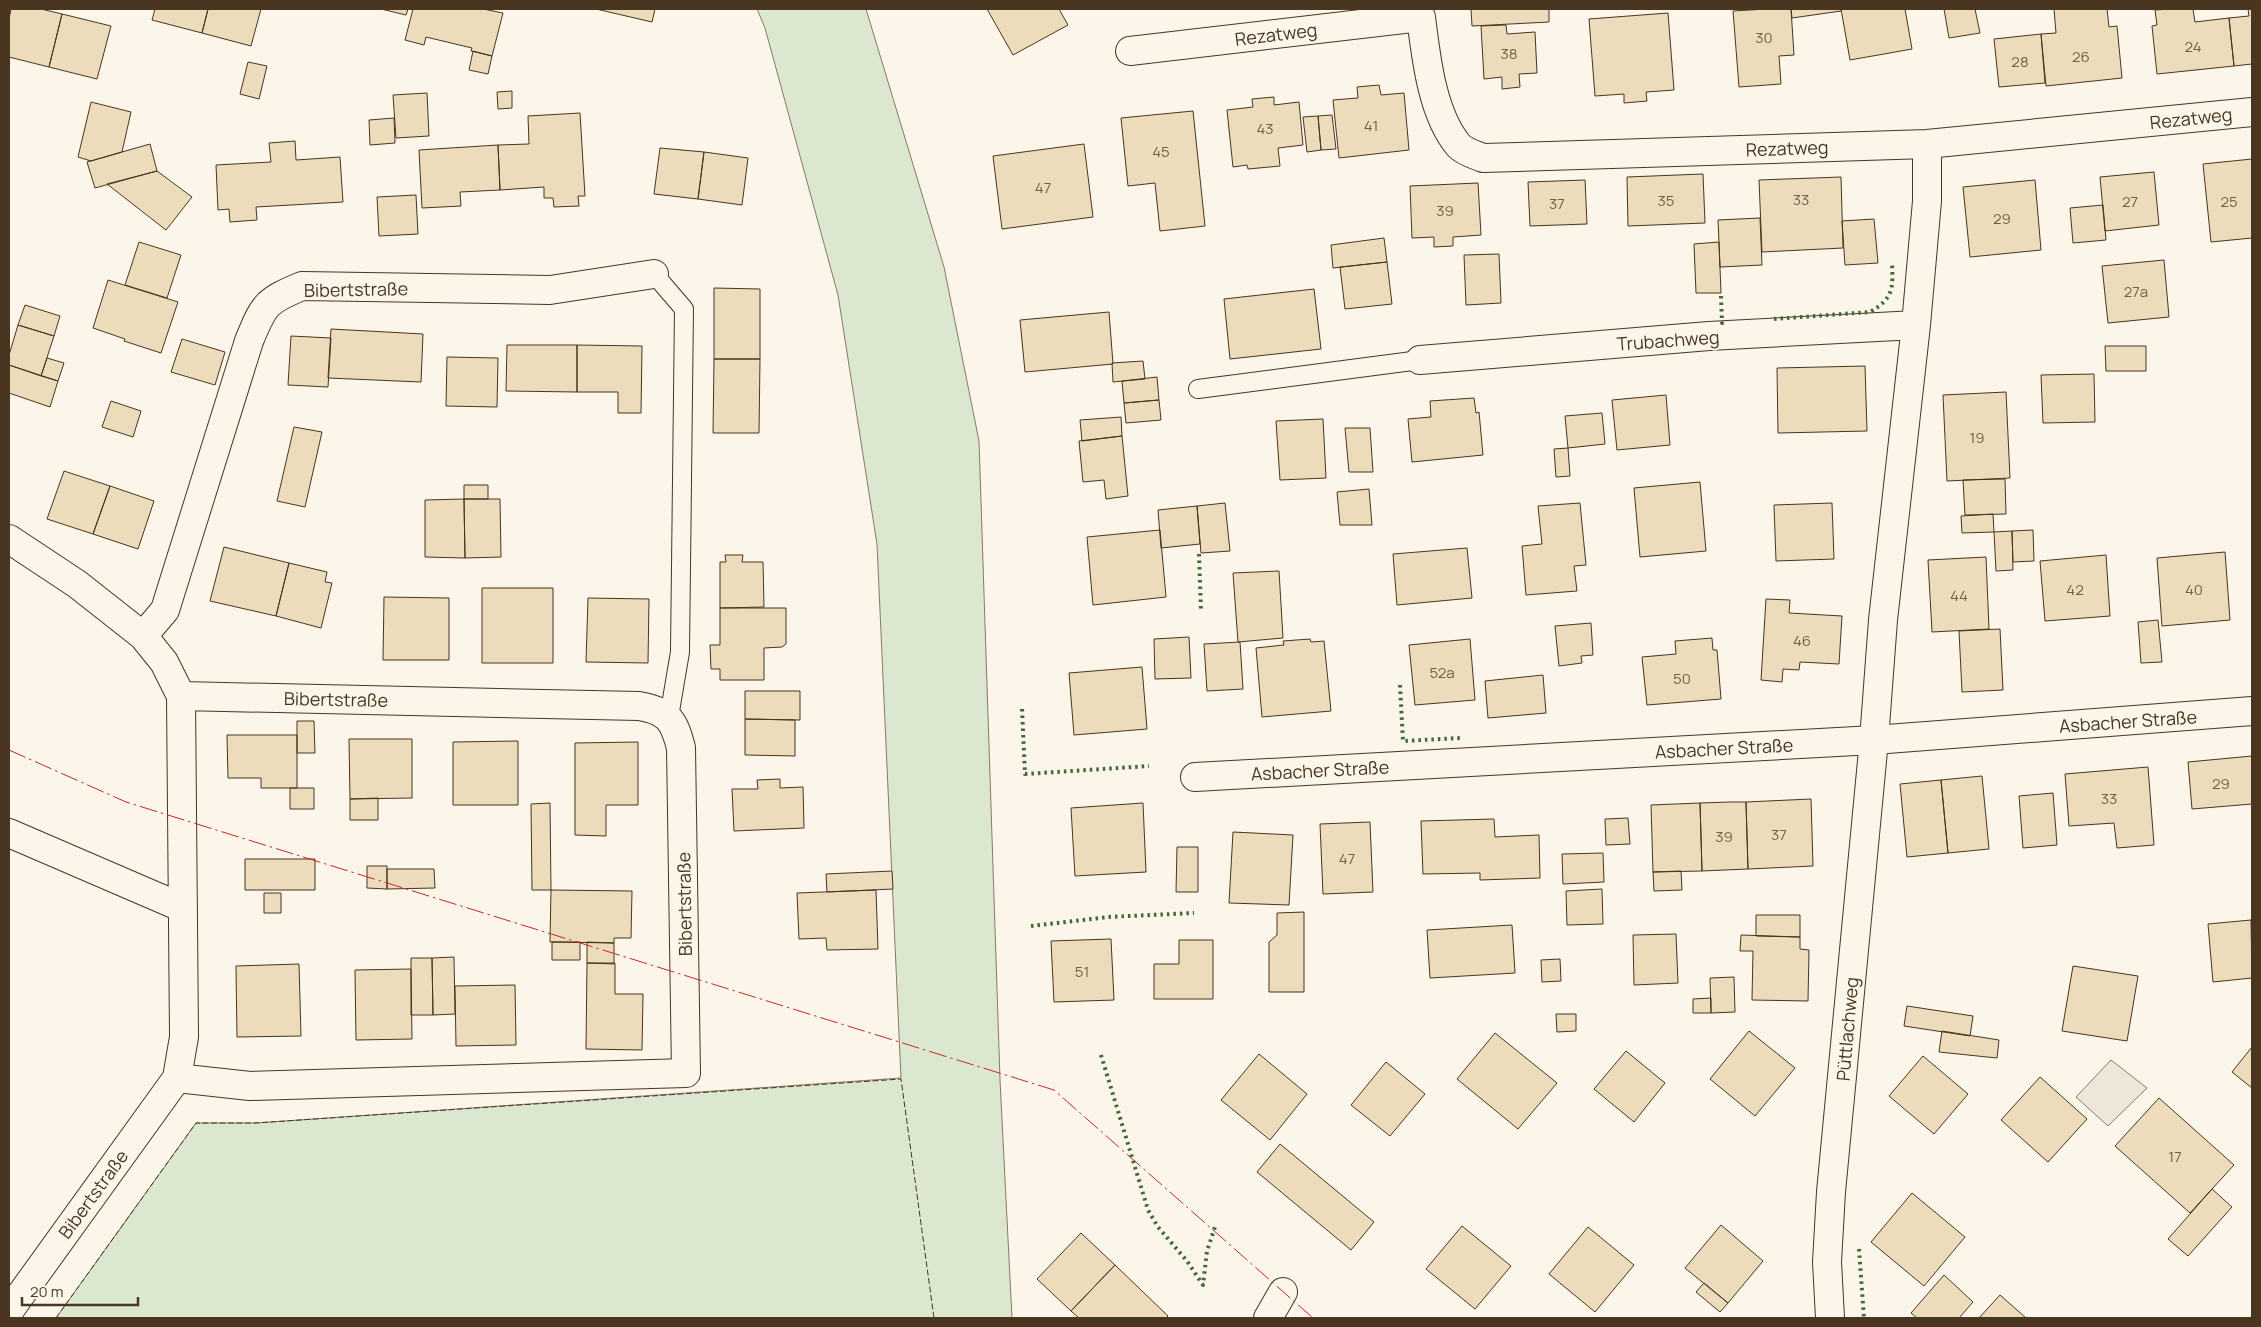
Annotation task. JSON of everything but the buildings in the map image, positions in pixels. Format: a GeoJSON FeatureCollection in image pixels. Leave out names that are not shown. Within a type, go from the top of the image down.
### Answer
{"type":"FeatureCollection","features":[{"type":"Feature","properties":{"kind":"street","name":"Rezatweg"},"geometry":{"type":"LineString","coordinates":[[1130,51],[1421,13],[1427,61],[1434,93],[1447,128],[1460,147],[1483,158],[1927,144],[2252,112]]}},
{"type":"Feature","properties":{"kind":"street"},"geometry":{"type":"LineString","coordinates":[[1874,740],[1883,620],[1916,325],[1927,201],[1927,144]]}},
{"type":"Feature","properties":{"kind":"street","name":"Bibertstraße"},"geometry":{"type":"LineString","coordinates":[[144,636],[165,610],[249,341],[260,314],[275,298],[302,286],[550,290],[654,274]]}},
{"type":"Feature","properties":{"kind":"street","name":"Trubachweg"},"geometry":{"type":"LineString","coordinates":[[1420,360],[1709,336],[1916,325]]}},
{"type":"Feature","properties":{"kind":"street","name":"Bibertstraße"},"geometry":{"type":"LineString","coordinates":[[9,539],[77,584],[144,636],[164,662],[181,696],[184,1037],[176,1078],[9,1311]]}},
{"type":"Feature","properties":{"kind":"street","name":"Bibertstraße"},"geometry":{"type":"LineString","coordinates":[[176,1078],[250,1086],[686,1073],[681,748],[676,730],[669,717],[655,709],[639,706],[181,696]]}},
{"type":"Feature","properties":{"kind":"street","name":"Asbacher Straße"},"geometry":{"type":"LineString","coordinates":[[1195,777],[1874,740],[2252,711]]}},
{"type":"Feature","properties":{"kind":"street","name":"Püttlachweg"},"geometry":{"type":"LineString","coordinates":[[1830,1318],[1827,1262],[1831,1192],[1874,740]]}},
{"type":"Feature","properties":{"kind":"street"},"geometry":{"type":"LineString","coordinates":[[9,833],[183,908]]}},
{"type":"Feature","properties":{"kind":"street"},"geometry":{"type":"LineString","coordinates":[[1268,1318],[1283,1292]]}},
{"type":"Feature","properties":{"kind":"lane"},"geometry":{"type":"LineString","coordinates":[[654,274],[684,309],[680,652],[669,717]]}},
{"type":"Feature","properties":{"kind":"lane"},"geometry":{"type":"LineString","coordinates":[[1198,389],[1420,360]]}},
{"type":"Feature","properties":{"kind":"green space"},"geometry":{"type":"Polygon","coordinates":[[[757,9],[866,9],[944,267],[979,441],[1000,1080],[1012,1318],[56,1318],[196,1123],[256,1123],[901,1078],[877,544],[838,295],[765,28],[757,9]]]}},
{"type":"Feature","properties":{"kind":"shaded area"},"geometry":{"type":"Polygon","coordinates":[[[2111,1060],[2147,1088],[2108,1126],[2076,1097],[2111,1060]]]}},
{"type":"Feature","properties":{"kind":"hedge"},"geometry":{"type":"LineString","coordinates":[[1774,319],[1870,312],[1888,297],[1892,286],[1892,262]]}},
{"type":"Feature","properties":{"kind":"hedge"},"geometry":{"type":"LineString","coordinates":[[1721,296],[1722,323],[1725,322]]}},
{"type":"Feature","properties":{"kind":"hedge"},"geometry":{"type":"LineString","coordinates":[[1199,554],[1201,611]]}},
{"type":"Feature","properties":{"kind":"hedge"},"geometry":{"type":"LineString","coordinates":[[1400,685],[1403,741],[1460,738]]}},
{"type":"Feature","properties":{"kind":"hedge"},"geometry":{"type":"LineString","coordinates":[[1022,709],[1025,774],[1149,766]]}},
{"type":"Feature","properties":{"kind":"hedge"},"geometry":{"type":"LineString","coordinates":[[1031,926],[1108,917],[1194,913]]}},
{"type":"Feature","properties":{"kind":"hedge"},"geometry":{"type":"LineString","coordinates":[[1101,1055],[1148,1210],[1158,1227],[1187,1261],[1203,1285],[1207,1251],[1215,1227]]}},
{"type":"Feature","properties":{"kind":"hedge"},"geometry":{"type":"LineString","coordinates":[[1859,1249],[1864,1318]]}},
{"type":"Feature","properties":{"kind":"fence"},"geometry":{"type":"LineString","coordinates":[[56,1318],[196,1123],[256,1123],[901,1079],[934,1318]]}},
{"type":"Feature","properties":{"kind":"power"},"geometry":{"type":"LineString","coordinates":[[9,750],[126,802],[1054,1090],[1313,1318]]}}]}
